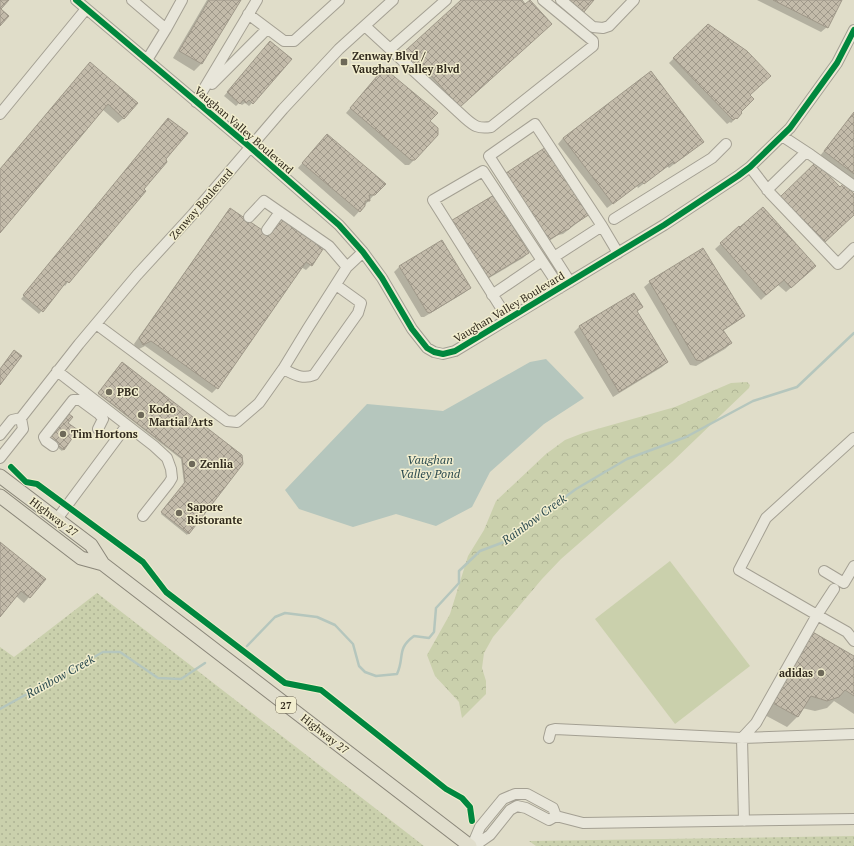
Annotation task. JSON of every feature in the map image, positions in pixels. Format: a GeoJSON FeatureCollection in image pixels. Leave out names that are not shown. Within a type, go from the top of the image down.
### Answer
{"type":"FeatureCollection","features":[{"type":"Feature","properties":{"kind":"main road","name":"Highway 27"},"geometry":{"type":"LineString","coordinates":[[0,476],[91,545],[103,564],[472,846]]}},
{"type":"Feature","properties":{"kind":"main road","name":"Highway 27"},"geometry":{"type":"LineString","coordinates":[[0,496],[81,558],[103,564]]}},
{"type":"Feature","properties":{"kind":"street","name":"Vaughan Valley Boulevard"},"geometry":{"type":"LineString","coordinates":[[76,0],[147,60],[198,99],[250,147],[340,225],[382,278],[412,329],[427,348],[434,352],[443,354],[455,352],[664,225],[750,167],[790,128],[837,63],[854,30]]}},
{"type":"Feature","properties":{"kind":"street"},"geometry":{"type":"LineString","coordinates":[[132,0],[166,29]]}},
{"type":"Feature","properties":{"kind":"street"},"geometry":{"type":"LineString","coordinates":[[147,60],[182,0]]}},
{"type":"Feature","properties":{"kind":"street"},"geometry":{"type":"LineString","coordinates":[[198,99],[257,0]]}},
{"type":"Feature","properties":{"kind":"street"},"geometry":{"type":"LineString","coordinates":[[248,14],[284,41],[294,41],[338,0]]}},
{"type":"Feature","properties":{"kind":"street"},"geometry":{"type":"LineString","coordinates":[[390,49],[446,0]]}},
{"type":"Feature","properties":{"kind":"street"},"geometry":{"type":"LineString","coordinates":[[365,26],[476,127],[485,128],[491,127],[593,46],[593,41],[543,0]]}},
{"type":"Feature","properties":{"kind":"street"},"geometry":{"type":"LineString","coordinates":[[561,0],[593,26],[603,28],[608,26],[634,0]]}},
{"type":"Feature","properties":{"kind":"street","name":"Zenway Boulevard"},"geometry":{"type":"LineString","coordinates":[[0,435],[12,420],[21,418],[57,371],[137,275],[193,214],[283,109],[339,49],[365,26],[388,2]]}},
{"type":"Feature","properties":{"kind":"street"},"geometry":{"type":"LineString","coordinates":[[0,114],[86,9]]}},
{"type":"Feature","properties":{"kind":"street"},"geometry":{"type":"LineString","coordinates":[[198,99],[267,29]]}},
{"type":"Feature","properties":{"kind":"street"},"geometry":{"type":"LineString","coordinates":[[570,282],[489,156],[535,124],[618,253]]}},
{"type":"Feature","properties":{"kind":"street"},"geometry":{"type":"LineString","coordinates":[[782,136],[854,186]]}},
{"type":"Feature","properties":{"kind":"street"},"geometry":{"type":"LineString","coordinates":[[614,219],[712,158],[726,144]]}},
{"type":"Feature","properties":{"kind":"street"},"geometry":{"type":"LineString","coordinates":[[767,190],[806,152]]}},
{"type":"Feature","properties":{"kind":"street"},"geometry":{"type":"LineString","coordinates":[[750,167],[767,190],[838,264],[854,248]]}},
{"type":"Feature","properties":{"kind":"street"},"geometry":{"type":"LineString","coordinates":[[508,320],[433,200],[482,170],[560,288]]}},
{"type":"Feature","properties":{"kind":"street"},"geometry":{"type":"LineString","coordinates":[[249,218],[264,201],[329,246],[347,267]]}},
{"type":"Feature","properties":{"kind":"street"},"geometry":{"type":"LineString","coordinates":[[267,230],[280,212]]}},
{"type":"Feature","properties":{"kind":"street"},"geometry":{"type":"LineString","coordinates":[[554,257],[602,226]]}},
{"type":"Feature","properties":{"kind":"street"},"geometry":{"type":"LineString","coordinates":[[96,324],[227,421],[237,422],[259,403],[283,369],[347,267],[362,252]]}},
{"type":"Feature","properties":{"kind":"street"},"geometry":{"type":"LineString","coordinates":[[492,295],[542,261]]}},
{"type":"Feature","properties":{"kind":"street"},"geometry":{"type":"LineString","coordinates":[[283,369],[307,378],[314,375],[358,313],[361,303],[336,285]]}},
{"type":"Feature","properties":{"kind":"street"},"geometry":{"type":"LineString","coordinates":[[57,371],[167,458],[171,469],[172,478],[143,516]]}},
{"type":"Feature","properties":{"kind":"street"},"geometry":{"type":"LineString","coordinates":[[53,446],[46,441],[44,437],[73,400],[80,400],[99,414],[103,419],[100,426]]}},
{"type":"Feature","properties":{"kind":"street","name":"Zenway Boulevard"},"geometry":{"type":"LineString","coordinates":[[0,458],[23,428],[21,418]]}},
{"type":"Feature","properties":{"kind":"street"},"geometry":{"type":"LineString","coordinates":[[57,519],[127,425]]}},
{"type":"Feature","properties":{"kind":"street"},"geometry":{"type":"LineString","coordinates":[[854,438],[766,518],[739,570],[847,632],[854,642]]}},
{"type":"Feature","properties":{"kind":"street"},"geometry":{"type":"LineString","coordinates":[[824,572],[844,583],[854,566]]}},
{"type":"Feature","properties":{"kind":"street"},"geometry":{"type":"LineString","coordinates":[[744,821],[742,738],[756,723],[834,589]]}},
{"type":"Feature","properties":{"kind":"street"},"geometry":{"type":"LineString","coordinates":[[549,738],[551,730],[555,729],[742,738],[854,734]]}},
{"type":"Feature","properties":{"kind":"street"},"geometry":{"type":"LineString","coordinates":[[472,846],[480,827],[503,799],[515,794],[527,794],[553,808],[556,816],[583,823],[854,820]]}},
{"type":"Feature","properties":{"kind":"green space"},"geometry":{"type":"Polygon","coordinates":[[[747,382],[750,385],[749,388],[672,462],[561,559],[542,579],[493,637],[484,653],[482,668],[486,681],[486,694],[462,718],[459,702],[435,676],[427,655],[450,614],[468,556],[484,530],[496,501],[546,454],[565,440],[583,433],[675,407],[731,383],[747,382]]]}},
{"type":"Feature","properties":{"kind":"green space"},"geometry":{"type":"Polygon","coordinates":[[[670,561],[750,666],[675,724],[595,619],[670,561]]]}},
{"type":"Feature","properties":{"kind":"green space"},"geometry":{"type":"Polygon","coordinates":[[[97,593],[424,846],[0,846],[0,647],[14,657],[97,593]]]}},
{"type":"Feature","properties":{"kind":"green space"},"geometry":{"type":"Polygon","coordinates":[[[854,836],[854,846],[536,846],[529,841],[854,836]]]}},
{"type":"Feature","properties":{"kind":"water","name":"Vaughan Valley Pond"},"geometry":{"type":"Polygon","coordinates":[[[546,359],[584,398],[544,424],[490,472],[472,507],[436,526],[396,514],[353,527],[299,509],[285,490],[367,404],[443,411],[530,362],[546,359]]]}},
{"type":"Feature","properties":{"kind":"building"},"geometry":{"type":"Polygon","coordinates":[[[0,0],[9,0],[1,9],[9,16],[0,26],[0,0]]]}},
{"type":"Feature","properties":{"kind":"building"},"geometry":{"type":"Polygon","coordinates":[[[209,0],[241,0],[202,64],[179,51],[209,0]]]}},
{"type":"Feature","properties":{"kind":"building"},"geometry":{"type":"Polygon","coordinates":[[[461,0],[522,0],[525,4],[530,0],[552,24],[460,107],[428,72],[424,76],[406,56],[405,51],[461,0]]]}},
{"type":"Feature","properties":{"kind":"building"},"geometry":{"type":"Polygon","coordinates":[[[569,0],[594,0],[584,12],[569,0]]]}},
{"type":"Feature","properties":{"kind":"building"},"geometry":{"type":"Polygon","coordinates":[[[773,0],[842,0],[828,28],[773,0]]]}},
{"type":"Feature","properties":{"kind":"building"},"geometry":{"type":"Polygon","coordinates":[[[708,24],[747,51],[771,76],[750,95],[754,99],[741,112],[742,113],[737,119],[736,118],[733,120],[673,58],[708,24]]]}},
{"type":"Feature","properties":{"kind":"building"},"geometry":{"type":"Polygon","coordinates":[[[270,41],[292,59],[253,104],[249,100],[246,103],[243,100],[240,104],[227,92],[270,41]]]}},
{"type":"Feature","properties":{"kind":"building"},"geometry":{"type":"Polygon","coordinates":[[[90,62],[138,103],[124,119],[108,104],[0,233],[0,169],[90,62]]]}},
{"type":"Feature","properties":{"kind":"building"},"geometry":{"type":"Polygon","coordinates":[[[384,68],[438,113],[430,121],[438,128],[438,135],[415,160],[411,160],[350,108],[384,68]]]}},
{"type":"Feature","properties":{"kind":"building"},"geometry":{"type":"Polygon","coordinates":[[[651,71],[704,142],[674,164],[673,162],[644,184],[642,182],[613,204],[563,138],[651,71]]]}},
{"type":"Feature","properties":{"kind":"building"},"geometry":{"type":"Polygon","coordinates":[[[854,112],[854,174],[824,151],[854,112]]]}},
{"type":"Feature","properties":{"kind":"building"},"geometry":{"type":"Polygon","coordinates":[[[168,118],[188,133],[166,159],[167,162],[144,189],[146,191],[69,283],[67,281],[43,312],[23,295],[168,118]]]}},
{"type":"Feature","properties":{"kind":"building"},"geometry":{"type":"Polygon","coordinates":[[[327,134],[386,184],[375,195],[369,195],[370,201],[365,201],[365,206],[360,212],[302,163],[327,134]]]}},
{"type":"Feature","properties":{"kind":"building"},"geometry":{"type":"Polygon","coordinates":[[[546,147],[590,214],[569,229],[547,241],[503,175],[546,147]]]}},
{"type":"Feature","properties":{"kind":"building"},"geometry":{"type":"Polygon","coordinates":[[[816,162],[840,187],[844,183],[854,194],[854,215],[824,243],[780,197],[816,162]]]}},
{"type":"Feature","properties":{"kind":"building"},"geometry":{"type":"Polygon","coordinates":[[[494,195],[529,253],[484,280],[449,222],[494,195]]]}},
{"type":"Feature","properties":{"kind":"building"},"geometry":{"type":"Polygon","coordinates":[[[763,207],[816,266],[791,288],[784,280],[766,295],[720,243],[763,207]]]}},
{"type":"Feature","properties":{"kind":"building"},"geometry":{"type":"Polygon","coordinates":[[[230,208],[268,234],[280,215],[325,246],[312,266],[306,262],[218,389],[151,341],[143,345],[139,338],[230,208]]]}},
{"type":"Feature","properties":{"kind":"building"},"geometry":{"type":"Polygon","coordinates":[[[442,240],[471,288],[430,313],[427,312],[399,266],[442,240]]]}},
{"type":"Feature","properties":{"kind":"building"},"geometry":{"type":"Polygon","coordinates":[[[703,248],[745,316],[723,330],[732,343],[702,361],[696,360],[649,281],[703,248]]]}},
{"type":"Feature","properties":{"kind":"building"},"geometry":{"type":"Polygon","coordinates":[[[634,293],[643,307],[637,311],[668,362],[619,392],[579,326],[634,293]]]}},
{"type":"Feature","properties":{"kind":"building"},"geometry":{"type":"Polygon","coordinates":[[[14,350],[22,356],[0,385],[0,369],[14,350]]]}},
{"type":"Feature","properties":{"kind":"building"},"geometry":{"type":"Polygon","coordinates":[[[122,362],[242,455],[243,464],[189,534],[161,512],[185,482],[182,458],[98,393],[122,362]]]}},
{"type":"Feature","properties":{"kind":"building","name":"Tim Hortons"},"geometry":{"type":"Polygon","coordinates":[[[69,414],[73,417],[68,423],[78,430],[64,450],[47,437],[63,417],[65,419],[69,414]]]}},
{"type":"Feature","properties":{"kind":"building"},"geometry":{"type":"Polygon","coordinates":[[[0,542],[46,579],[30,598],[21,591],[0,617],[0,542]]]}},
{"type":"Feature","properties":{"kind":"building","name":"adidas"},"geometry":{"type":"Polygon","coordinates":[[[811,631],[854,656],[854,696],[845,690],[839,697],[827,701],[811,696],[798,717],[771,702],[811,631]]]}},
{"type":"Feature","properties":{"kind":"waterway","name":"Rainbow Creek"},"geometry":{"type":"LineString","coordinates":[[247,646],[275,617],[285,613],[317,617],[335,625],[353,644],[359,666],[365,672],[376,676],[397,674],[405,645],[414,636],[429,638],[434,632],[436,608],[459,583],[459,571],[480,551],[504,542],[576,489],[627,459],[686,437],[753,401],[797,387],[854,333]]}},
{"type":"Feature","properties":{"kind":"waterway","name":"Rainbow Creek"},"geometry":{"type":"LineString","coordinates":[[0,709],[103,652],[120,652],[158,678],[181,679],[205,663]]}},
{"type":"Feature","properties":{"kind":"cycle path"},"geometry":{"type":"LineString","coordinates":[[76,0],[250,147],[339,225],[363,252],[382,278],[412,329],[427,348],[434,352],[443,354],[455,351],[664,225],[750,167],[790,128],[837,63],[854,30]]}},
{"type":"Feature","properties":{"kind":"cycle path"},"geometry":{"type":"LineString","coordinates":[[11,467],[26,482],[37,484],[143,562],[166,592],[285,683],[321,690],[446,789],[462,798],[470,807],[472,821]]}},
{"type":"Feature","properties":{"kind":"place","name":"Zenway Blvd / Vaughan Valley Blvd"},"geometry":{"type":"Point","coordinates":[344,62]}},
{"type":"Feature","properties":{"kind":"place","name":"PBC"},"geometry":{"type":"Point","coordinates":[109,392]}},
{"type":"Feature","properties":{"kind":"place","name":"Kodo Martial Arts"},"geometry":{"type":"Point","coordinates":[141,415]}},
{"type":"Feature","properties":{"kind":"place","name":"Tim Hortons"},"geometry":{"type":"Point","coordinates":[63,434]}},
{"type":"Feature","properties":{"kind":"place","name":"Zenlia"},"geometry":{"type":"Point","coordinates":[192,464]}},
{"type":"Feature","properties":{"kind":"place","name":"Sapore Ristorante"},"geometry":{"type":"Point","coordinates":[179,513]}},
{"type":"Feature","properties":{"kind":"place","name":"adidas"},"geometry":{"type":"Point","coordinates":[821,673]}}]}
